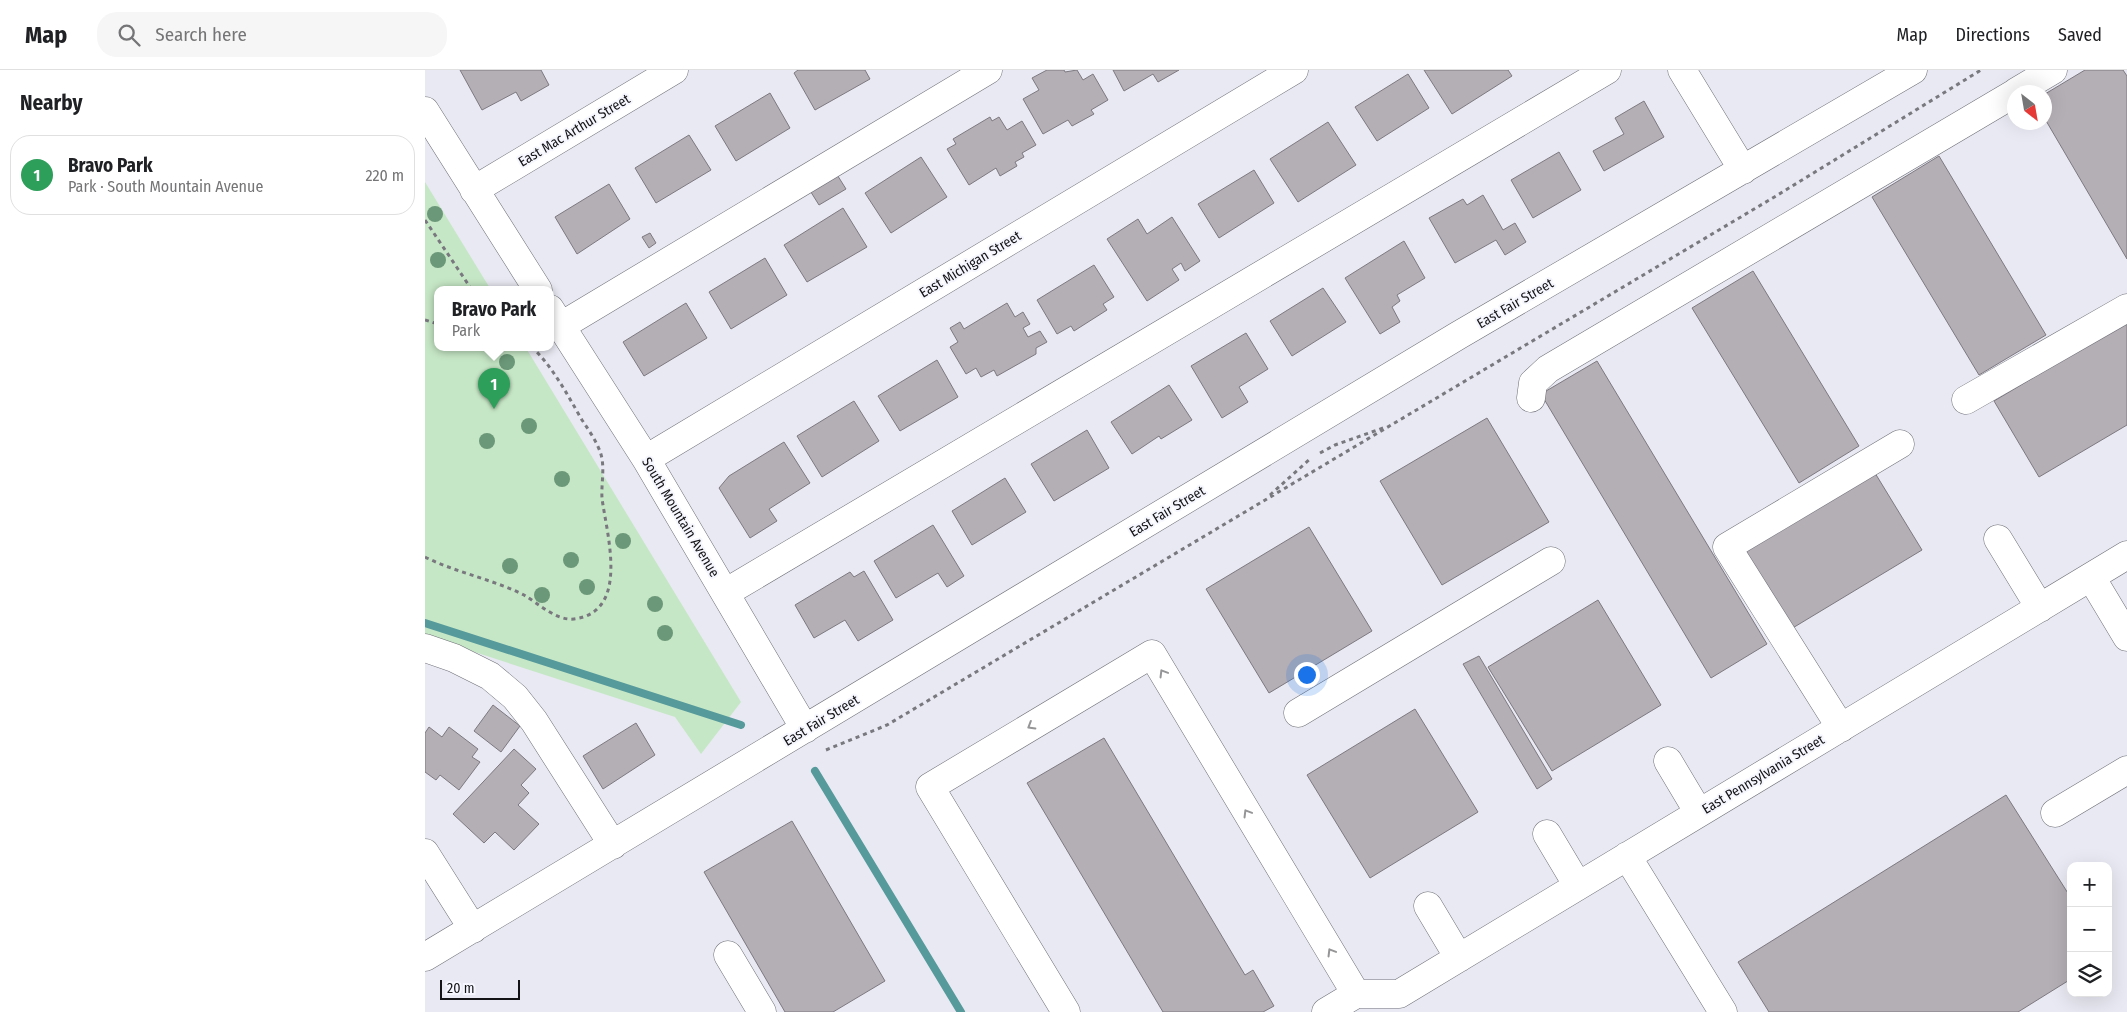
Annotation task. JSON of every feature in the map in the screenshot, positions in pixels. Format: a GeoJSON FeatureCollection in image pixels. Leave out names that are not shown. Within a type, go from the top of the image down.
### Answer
{"type":"FeatureCollection","features":[{"type":"Feature","properties":{"kind":"street","name":"East Mac Arthur Street"},"geometry":{"type":"LineString","coordinates":[[474,190],[674,70]]}},
{"type":"Feature","properties":{"kind":"street"},"geometry":{"type":"LineString","coordinates":[[555,317],[988,70]]}},
{"type":"Feature","properties":{"kind":"street","name":"East Michigan Street"},"geometry":{"type":"LineString","coordinates":[[646,459],[1294,70]]}},
{"type":"Feature","properties":{"kind":"street"},"geometry":{"type":"LineString","coordinates":[[725,593],[1607,70]]}},
{"type":"Feature","properties":{"kind":"street"},"geometry":{"type":"LineString","coordinates":[[1682,70],[1743,170]]}},
{"type":"Feature","properties":{"kind":"street","name":"East Fair Street"},"geometry":{"type":"LineString","coordinates":[[425,957],[1450,340],[1913,70]]}},
{"type":"Feature","properties":{"kind":"street"},"geometry":{"type":"LineString","coordinates":[[2028,85],[2053,70]]}},
{"type":"Feature","properties":{"kind":"street"},"geometry":{"type":"LineString","coordinates":[[1531,398],[1533,383],[1549,369],[2007,98]]}},
{"type":"Feature","properties":{"kind":"street"},"geometry":{"type":"LineString","coordinates":[[425,111],[535,286]]}},
{"type":"Feature","properties":{"kind":"street"},"geometry":{"type":"LineString","coordinates":[[1966,400],[2127,308]]}},
{"type":"Feature","properties":{"kind":"street","name":"South Mountain Avenue"},"geometry":{"type":"LineString","coordinates":[[555,317],[646,459],[805,729]]}},
{"type":"Feature","properties":{"kind":"street"},"geometry":{"type":"LineString","coordinates":[[1841,728],[1727,547],[1900,444]]}},
{"type":"Feature","properties":{"kind":"street"},"geometry":{"type":"LineString","coordinates":[[1998,539],[2040,608]]}},
{"type":"Feature","properties":{"kind":"street","name":"East Pennsylvania Street"},"geometry":{"type":"LineString","coordinates":[[1405,1003],[1459,958],[2127,556]]}},
{"type":"Feature","properties":{"kind":"street"},"geometry":{"type":"LineString","coordinates":[[1298,713],[1551,561]]}},
{"type":"Feature","properties":{"kind":"street"},"geometry":{"type":"LineString","coordinates":[[2091,577],[2127,636]]}},
{"type":"Feature","properties":{"kind":"street"},"geometry":{"type":"LineString","coordinates":[[425,648],[454,658],[490,676],[515,697],[534,721],[613,845]]}},
{"type":"Feature","properties":{"kind":"street"},"geometry":{"type":"LineString","coordinates":[[1066,1012],[929,787],[1152,654],[1356,994]]}},
{"type":"Feature","properties":{"kind":"street"},"geometry":{"type":"LineString","coordinates":[[1668,761],[1699,813]]}},
{"type":"Feature","properties":{"kind":"street"},"geometry":{"type":"LineString","coordinates":[[2055,814],[2127,770]]}},
{"type":"Feature","properties":{"kind":"street"},"geometry":{"type":"LineString","coordinates":[[1547,834],[1578,886]]}},
{"type":"Feature","properties":{"kind":"street"},"geometry":{"type":"LineString","coordinates":[[425,853],[473,929]]}},
{"type":"Feature","properties":{"kind":"street"},"geometry":{"type":"LineString","coordinates":[[1627,856],[1723,1012]]}},
{"type":"Feature","properties":{"kind":"street"},"geometry":{"type":"LineString","coordinates":[[1428,906],[1459,958]]}},
{"type":"Feature","properties":{"kind":"street"},"geometry":{"type":"LineString","coordinates":[[728,955],[762,1012]]}},
{"type":"Feature","properties":{"kind":"street"},"geometry":{"type":"LineString","coordinates":[[1326,1012],[1356,994],[1405,1003]]}},
{"type":"Feature","properties":{"kind":"path"},"geometry":{"type":"LineString","coordinates":[[823,751],[887,725],[1777,196],[1981,70]]}},
{"type":"Feature","properties":{"kind":"path"},"geometry":{"type":"LineString","coordinates":[[425,220],[469,286]]}},
{"type":"Feature","properties":{"kind":"path"},"geometry":{"type":"LineString","coordinates":[[425,557],[445,566],[493,581],[524,595],[561,617],[572,619],[584,617],[602,601],[608,588],[611,559],[602,498],[603,466],[600,450],[556,376],[535,351]]}},
{"type":"Feature","properties":{"kind":"path"},"geometry":{"type":"LineString","coordinates":[[1265,501],[1309,459],[1335,445],[1393,424]]}},
{"type":"Feature","properties":{"kind":"green space"},"geometry":{"type":"Polygon","coordinates":[[[425,182],[489,286],[434,286],[434,351],[528,351],[741,702],[701,754],[675,717],[425,636],[425,182]]]}},
{"type":"Feature","properties":{"kind":"building"},"geometry":{"type":"Polygon","coordinates":[[[460,70],[541,70],[549,85],[521,101],[516,92],[482,110],[460,70]]]}},
{"type":"Feature","properties":{"kind":"building"},"geometry":{"type":"Polygon","coordinates":[[[798,70],[865,70],[870,79],[815,110],[794,73],[798,70]]]}},
{"type":"Feature","properties":{"kind":"building"},"geometry":{"type":"Polygon","coordinates":[[[1047,70],[1064,70],[1065,72],[1077,70],[1083,80],[1093,74],[1108,100],[1091,110],[1094,114],[1072,126],[1068,120],[1043,134],[1023,99],[1039,90],[1032,78],[1047,70]]]}},
{"type":"Feature","properties":{"kind":"building"},"geometry":{"type":"Polygon","coordinates":[[[1113,70],[1179,70],[1158,82],[1153,74],[1124,91],[1113,70]]]}},
{"type":"Feature","properties":{"kind":"building"},"geometry":{"type":"Polygon","coordinates":[[[1424,70],[1508,70],[1512,76],[1452,114],[1424,70]]]}},
{"type":"Feature","properties":{"kind":"building"},"geometry":{"type":"Polygon","coordinates":[[[2085,70],[2123,70],[2127,76],[2127,259],[2051,130],[2052,90],[2085,70]]]}},
{"type":"Feature","properties":{"kind":"building"},"geometry":{"type":"Polygon","coordinates":[[[1408,74],[1429,108],[1377,141],[1355,107],[1408,74]]]}},
{"type":"Feature","properties":{"kind":"building"},"geometry":{"type":"Polygon","coordinates":[[[770,93],[790,128],[736,161],[715,126],[770,93]]]}},
{"type":"Feature","properties":{"kind":"building"},"geometry":{"type":"Polygon","coordinates":[[[1644,101],[1664,137],[1604,171],[1593,151],[1624,134],[1615,118],[1644,101]]]}},
{"type":"Feature","properties":{"kind":"building"},"geometry":{"type":"Polygon","coordinates":[[[990,117],[992,121],[999,117],[1007,130],[1022,121],[1036,145],[1022,153],[1024,157],[1015,162],[1017,166],[1000,176],[996,168],[969,185],[947,149],[956,144],[953,139],[990,117]]]}},
{"type":"Feature","properties":{"kind":"building"},"geometry":{"type":"Polygon","coordinates":[[[1328,122],[1356,165],[1298,202],[1270,159],[1328,122]]]}},
{"type":"Feature","properties":{"kind":"building"},"geometry":{"type":"Polygon","coordinates":[[[689,135],[711,170],[656,203],[635,168],[689,135]]]}},
{"type":"Feature","properties":{"kind":"building"},"geometry":{"type":"Polygon","coordinates":[[[1559,152],[1581,190],[1533,218],[1511,180],[1559,152]]]}},
{"type":"Feature","properties":{"kind":"building"},"geometry":{"type":"Polygon","coordinates":[[[1939,156],[2046,335],[1979,375],[1872,197],[1939,156]]]}},
{"type":"Feature","properties":{"kind":"building"},"geometry":{"type":"Polygon","coordinates":[[[921,157],[947,197],[891,233],[865,193],[921,157]]]}},
{"type":"Feature","properties":{"kind":"building"},"geometry":{"type":"Polygon","coordinates":[[[1254,170],[1274,203],[1219,238],[1198,204],[1254,170]]]}},
{"type":"Feature","properties":{"kind":"building"},"geometry":{"type":"Polygon","coordinates":[[[836,173],[846,189],[819,205],[809,189],[836,173]]]}},
{"type":"Feature","properties":{"kind":"building"},"geometry":{"type":"Polygon","coordinates":[[[609,184],[630,219],[577,254],[555,217],[609,184]]]}},
{"type":"Feature","properties":{"kind":"building"},"geometry":{"type":"Polygon","coordinates":[[[1483,195],[1503,230],[1515,223],[1526,242],[1505,255],[1496,240],[1455,263],[1429,218],[1463,199],[1467,205],[1483,195]]]}},
{"type":"Feature","properties":{"kind":"building"},"geometry":{"type":"Polygon","coordinates":[[[843,208],[867,247],[807,282],[784,245],[843,208]]]}},
{"type":"Feature","properties":{"kind":"building"},"geometry":{"type":"Polygon","coordinates":[[[1172,217],[1200,261],[1185,271],[1181,263],[1172,269],[1179,280],[1147,301],[1107,239],[1138,219],[1147,234],[1172,217]]]}},
{"type":"Feature","properties":{"kind":"building"},"geometry":{"type":"Polygon","coordinates":[[[650,233],[656,243],[649,248],[642,237],[650,233]]]}},
{"type":"Feature","properties":{"kind":"building"},"geometry":{"type":"Polygon","coordinates":[[[1404,241],[1425,278],[1397,295],[1400,301],[1392,307],[1400,322],[1380,334],[1345,278],[1404,241]]]}},
{"type":"Feature","properties":{"kind":"building"},"geometry":{"type":"Polygon","coordinates":[[[765,258],[787,295],[731,329],[709,292],[765,258]]]}},
{"type":"Feature","properties":{"kind":"building"},"geometry":{"type":"Polygon","coordinates":[[[1094,265],[1114,297],[1103,304],[1107,310],[1074,331],[1071,326],[1057,334],[1037,300],[1094,265]]]}},
{"type":"Feature","properties":{"kind":"building"},"geometry":{"type":"Polygon","coordinates":[[[1753,271],[1859,446],[1799,483],[1692,308],[1753,271]]]}},
{"type":"Feature","properties":{"kind":"building"},"geometry":{"type":"Polygon","coordinates":[[[1323,288],[1346,322],[1292,356],[1270,321],[1323,288]]]}},
{"type":"Feature","properties":{"kind":"building"},"geometry":{"type":"Polygon","coordinates":[[[686,303],[707,338],[644,376],[623,342],[686,303]]]}},
{"type":"Feature","properties":{"kind":"building"},"geometry":{"type":"Polygon","coordinates":[[[1007,303],[1015,317],[1023,312],[1030,324],[1023,328],[1028,337],[1040,331],[1047,342],[1036,348],[1036,354],[997,376],[994,370],[981,377],[976,368],[966,374],[950,347],[958,342],[950,328],[960,322],[964,329],[1007,303]]]}},
{"type":"Feature","properties":{"kind":"building"},"geometry":{"type":"Polygon","coordinates":[[[2127,322],[2127,425],[2039,477],[1994,401],[2127,322]]]}},
{"type":"Feature","properties":{"kind":"building"},"geometry":{"type":"Polygon","coordinates":[[[1246,333],[1268,369],[1239,387],[1248,402],[1222,418],[1191,366],[1246,333]]]}},
{"type":"Feature","properties":{"kind":"building"},"geometry":{"type":"Polygon","coordinates":[[[937,360],[958,397],[900,431],[878,396],[937,360]]]}},
{"type":"Feature","properties":{"kind":"building"},"geometry":{"type":"Polygon","coordinates":[[[1597,361],[1767,644],[1711,678],[1541,394],[1597,361]]]}},
{"type":"Feature","properties":{"kind":"building"},"geometry":{"type":"Polygon","coordinates":[[[1169,385],[1192,420],[1161,439],[1159,436],[1132,454],[1111,422],[1169,385]]]}},
{"type":"Feature","properties":{"kind":"building"},"geometry":{"type":"Polygon","coordinates":[[[854,401],[879,441],[822,477],[797,436],[854,401]]]}},
{"type":"Feature","properties":{"kind":"building"},"geometry":{"type":"Polygon","coordinates":[[[1487,418],[1549,522],[1442,585],[1380,481],[1487,418]]]}},
{"type":"Feature","properties":{"kind":"building"},"geometry":{"type":"Polygon","coordinates":[[[1087,430],[1109,468],[1054,501],[1031,464],[1087,430]]]}},
{"type":"Feature","properties":{"kind":"building"},"geometry":{"type":"Polygon","coordinates":[[[784,442],[810,483],[769,509],[777,521],[750,538],[719,488],[729,476],[784,442]]]}},
{"type":"Feature","properties":{"kind":"building"},"geometry":{"type":"Polygon","coordinates":[[[1875,473],[1922,550],[1791,629],[1744,552],[1875,473]]]}},
{"type":"Feature","properties":{"kind":"building"},"geometry":{"type":"Polygon","coordinates":[[[1005,478],[1026,512],[972,545],[952,511],[1005,478]]]}},
{"type":"Feature","properties":{"kind":"building"},"geometry":{"type":"Polygon","coordinates":[[[933,525],[964,576],[947,587],[938,573],[896,598],[874,561],[933,525]]]}},
{"type":"Feature","properties":{"kind":"building"},"geometry":{"type":"Polygon","coordinates":[[[1309,527],[1372,631],[1269,693],[1206,589],[1309,527]]]}},
{"type":"Feature","properties":{"kind":"building"},"geometry":{"type":"Polygon","coordinates":[[[864,571],[893,620],[858,641],[845,620],[814,638],[795,605],[850,572],[854,577],[864,571]]]}},
{"type":"Feature","properties":{"kind":"building"},"geometry":{"type":"Polygon","coordinates":[[[1598,600],[1661,705],[1552,771],[1488,667],[1598,600]]]}},
{"type":"Feature","properties":{"kind":"building"},"geometry":{"type":"Polygon","coordinates":[[[1479,656],[1552,779],[1537,789],[1463,664],[1479,656]]]}},
{"type":"Feature","properties":{"kind":"building"},"geometry":{"type":"Polygon","coordinates":[[[493,705],[520,726],[501,752],[474,731],[493,705]]]}},
{"type":"Feature","properties":{"kind":"building"},"geometry":{"type":"Polygon","coordinates":[[[1415,709],[1478,812],[1370,878],[1307,775],[1415,709]]]}},
{"type":"Feature","properties":{"kind":"building"},"geometry":{"type":"Polygon","coordinates":[[[636,723],[655,755],[603,789],[583,756],[636,723]]]}},
{"type":"Feature","properties":{"kind":"building"},"geometry":{"type":"Polygon","coordinates":[[[429,727],[442,737],[449,727],[478,749],[472,757],[480,762],[459,790],[440,775],[436,780],[425,772],[425,733],[429,727]]]}},
{"type":"Feature","properties":{"kind":"building"},"geometry":{"type":"Polygon","coordinates":[[[1104,738],[1245,975],[1253,970],[1274,1006],[1263,1012],[1163,1012],[1027,783],[1104,738]]]}},
{"type":"Feature","properties":{"kind":"building"},"geometry":{"type":"Polygon","coordinates":[[[514,749],[536,769],[521,785],[529,793],[518,805],[539,824],[514,850],[495,832],[484,843],[453,814],[514,749]]]}},
{"type":"Feature","properties":{"kind":"building"},"geometry":{"type":"Polygon","coordinates":[[[2006,795],[2067,892],[2067,981],[2018,1012],[1769,1012],[1738,962],[2006,795]]]}},
{"type":"Feature","properties":{"kind":"building"},"geometry":{"type":"Polygon","coordinates":[[[792,821],[885,981],[833,1012],[785,1012],[704,872],[792,821]]]}},
{"type":"Feature","properties":{"kind":"waterway"},"geometry":{"type":"LineString","coordinates":[[425,623],[741,725]]}},
{"type":"Feature","properties":{"kind":"waterway"},"geometry":{"type":"LineString","coordinates":[[815,771],[961,1012]]}},
{"type":"Feature","properties":{"kind":"place","name":"Bravo Park"},"geometry":{"type":"Point","coordinates":[494,409]}}]}
